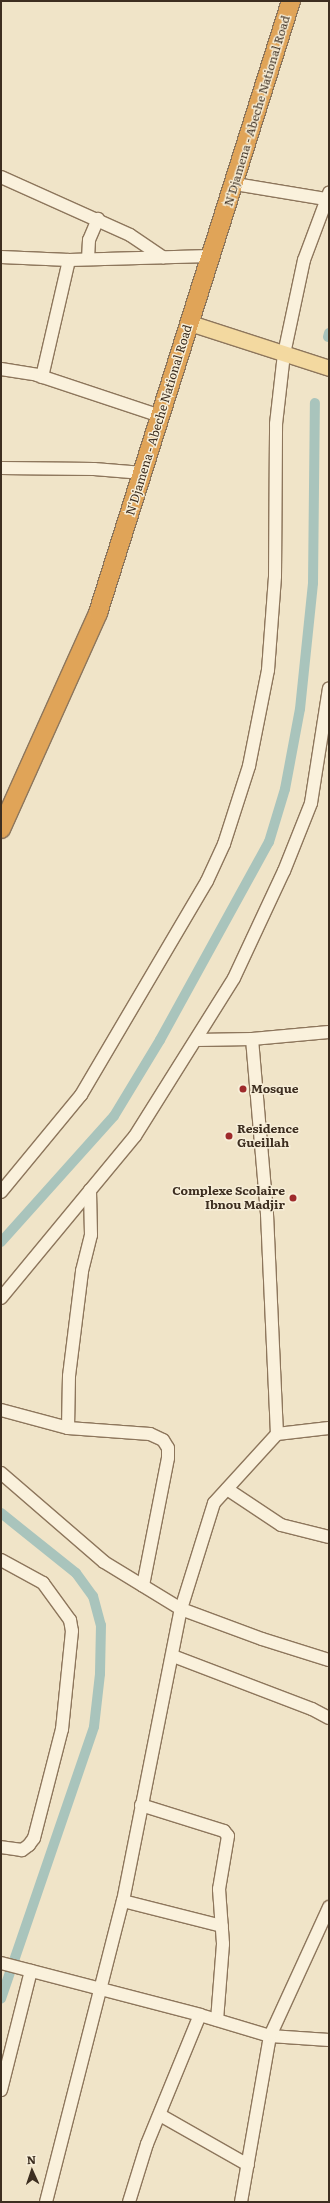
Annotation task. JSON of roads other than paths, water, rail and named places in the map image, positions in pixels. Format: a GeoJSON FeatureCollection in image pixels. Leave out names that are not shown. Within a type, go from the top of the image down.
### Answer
{"type":"FeatureCollection","features":[{"type":"Feature","properties":{"kind":"highway","name":"N'Djamena - Abeche National Road"},"geometry":{"type":"LineString","coordinates":[[1,829],[98,613],[292,1]]}},
{"type":"Feature","properties":{"kind":"main road"},"geometry":{"type":"LineString","coordinates":[[190,323],[329,368]]}},
{"type":"Feature","properties":{"kind":"street"},"geometry":{"type":"LineString","coordinates":[[1,177],[98,219],[130,235],[163,257]]}},
{"type":"Feature","properties":{"kind":"street"},"geometry":{"type":"LineString","coordinates":[[1,1192],[81,1095],[207,881],[224,844],[249,766],[268,670],[275,576],[276,424],[284,354],[297,287],[328,196],[234,184]]}},
{"type":"Feature","properties":{"kind":"street"},"geometry":{"type":"LineString","coordinates":[[88,259],[89,240],[98,219]]}},
{"type":"Feature","properties":{"kind":"street"},"geometry":{"type":"LineString","coordinates":[[1,257],[69,260],[210,256]]}},
{"type":"Feature","properties":{"kind":"street"},"geometry":{"type":"LineString","coordinates":[[42,377],[69,260]]}},
{"type":"Feature","properties":{"kind":"street"},"geometry":{"type":"LineString","coordinates":[[1,369],[42,377],[160,416]]}},
{"type":"Feature","properties":{"kind":"street"},"geometry":{"type":"LineString","coordinates":[[1,468],[94,469],[143,473]]}},
{"type":"Feature","properties":{"kind":"street"},"geometry":{"type":"LineString","coordinates":[[1,1298],[135,1136],[197,1040],[234,978],[284,871],[311,802],[329,688]]}},
{"type":"Feature","properties":{"kind":"street"},"geometry":{"type":"LineString","coordinates":[[197,1040],[252,1039],[329,1032]]}},
{"type":"Feature","properties":{"kind":"street"},"geometry":{"type":"LineString","coordinates":[[252,1039],[267,1214],[277,1434]]}},
{"type":"Feature","properties":{"kind":"street"},"geometry":{"type":"LineString","coordinates":[[68,1428],[69,1376],[82,1271],[91,1236],[90,1190]]}},
{"type":"Feature","properties":{"kind":"street"},"geometry":{"type":"LineString","coordinates":[[1,1410],[68,1428],[150,1434],[163,1440],[168,1448],[143,1586]]}},
{"type":"Feature","properties":{"kind":"street"},"geometry":{"type":"LineString","coordinates":[[46,2202],[99,1988],[123,1901],[141,1805],[173,1656],[181,1609],[214,1503],[277,1434],[329,1428]]}},
{"type":"Feature","properties":{"kind":"street"},"geometry":{"type":"LineString","coordinates":[[1,1472],[104,1562],[181,1609],[262,1639],[329,1660]]}},
{"type":"Feature","properties":{"kind":"street"},"geometry":{"type":"LineString","coordinates":[[227,1489],[281,1525],[329,1538]]}},
{"type":"Feature","properties":{"kind":"street"},"geometry":{"type":"LineString","coordinates":[[1,1846],[22,1850],[29,1846],[34,1838],[62,1729],[72,1631],[70,1620],[43,1583],[2,1564]]}},
{"type":"Feature","properties":{"kind":"street"},"geometry":{"type":"LineString","coordinates":[[173,1656],[312,1709],[329,1718]]}},
{"type":"Feature","properties":{"kind":"street"},"geometry":{"type":"LineString","coordinates":[[141,1805],[224,1831],[228,1836],[219,1889],[222,1926],[217,2020]]}},
{"type":"Feature","properties":{"kind":"street"},"geometry":{"type":"LineString","coordinates":[[123,1901],[222,1926]]}},
{"type":"Feature","properties":{"kind":"street"},"geometry":{"type":"LineString","coordinates":[[241,2202],[270,2036],[329,1907]]}},
{"type":"Feature","properties":{"kind":"street"},"geometry":{"type":"LineString","coordinates":[[1,1963],[200,2015],[270,2036],[329,2040]]}},
{"type":"Feature","properties":{"kind":"street"},"geometry":{"type":"LineString","coordinates":[[1,2090],[31,1971]]}},
{"type":"Feature","properties":{"kind":"street"},"geometry":{"type":"LineString","coordinates":[[129,2202],[134,2181],[200,2015]]}},
{"type":"Feature","properties":{"kind":"street"},"geometry":{"type":"LineString","coordinates":[[160,2115],[248,2165]]}},
{"type":"Feature","properties":{"kind":"waterway"},"geometry":{"type":"LineString","coordinates":[[328,337],[329,333]]}},
{"type":"Feature","properties":{"kind":"waterway"},"geometry":{"type":"LineString","coordinates":[[1,1242],[114,1116],[160,1040],[269,842],[285,789],[300,709],[313,583],[315,403]]}},
{"type":"Feature","properties":{"kind":"waterway"},"geometry":{"type":"LineString","coordinates":[[1,1513],[76,1573],[93,1596],[101,1625],[100,1674],[94,1727],[1,1998]]}},
{"type":"Feature","properties":{"kind":"place","name":"Mosque"},"geometry":{"type":"Point","coordinates":[243,1089]}},
{"type":"Feature","properties":{"kind":"place","name":"Residence Gueillah"},"geometry":{"type":"Point","coordinates":[229,1136]}},
{"type":"Feature","properties":{"kind":"place","name":"Complexe Scolaire Ibnou Madjir"},"geometry":{"type":"Point","coordinates":[293,1198]}}]}
